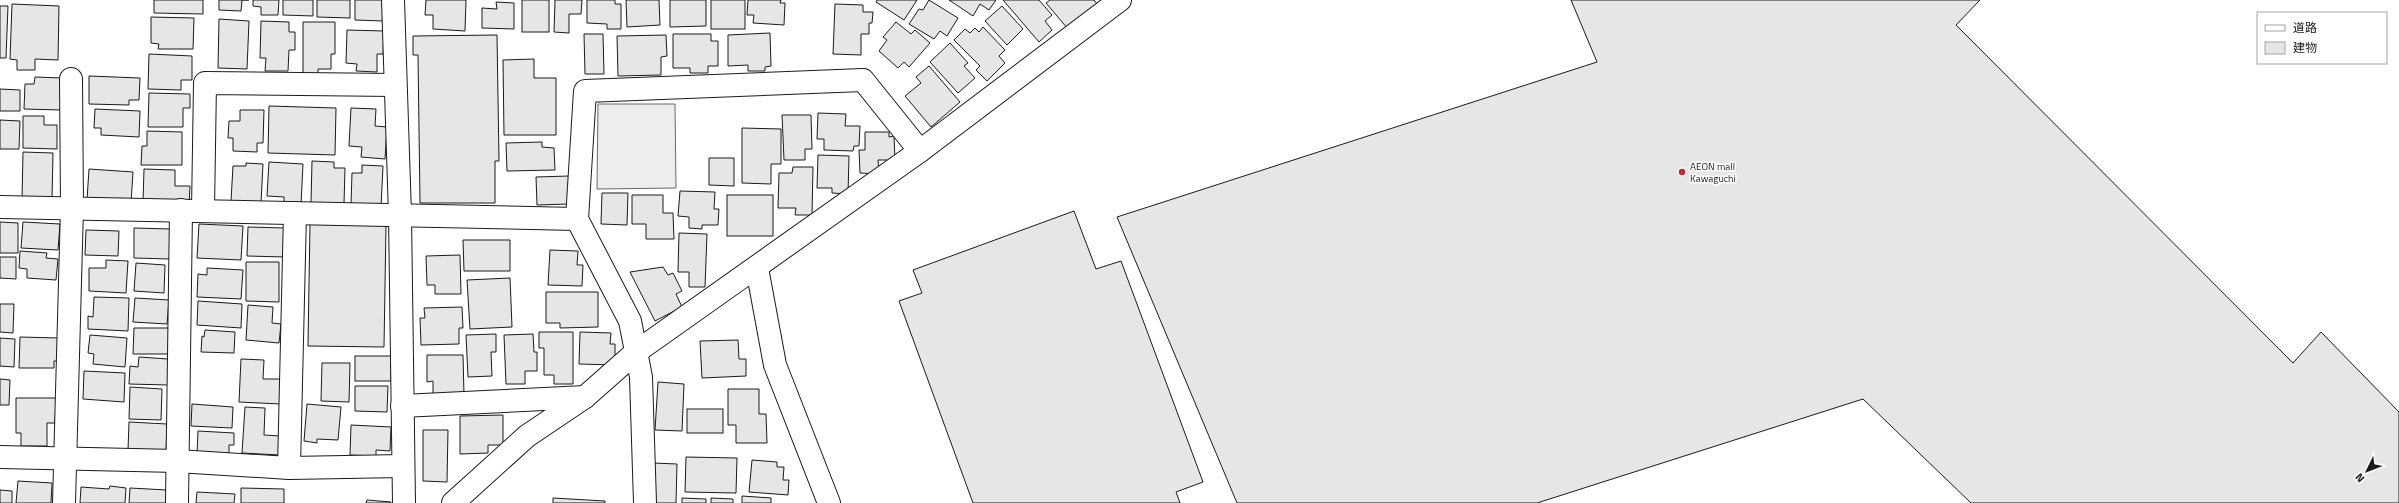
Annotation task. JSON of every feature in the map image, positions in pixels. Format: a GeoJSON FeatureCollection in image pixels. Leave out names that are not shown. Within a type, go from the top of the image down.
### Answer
{"type":"FeatureCollection","features":[{"type":"Feature","properties":{"kind":"street"},"geometry":{"type":"LineString","coordinates":[[393,0],[400,215],[404,503]]}},
{"type":"Feature","properties":{"kind":"street"},"geometry":{"type":"LineString","coordinates":[[453,503],[527,436],[585,397],[636,352],[758,268],[920,151],[1120,0]]}},
{"type":"Feature","properties":{"kind":"street"},"geometry":{"type":"LineString","coordinates":[[64,503],[72,208],[71,79]]}},
{"type":"Feature","properties":{"kind":"street"},"geometry":{"type":"LineString","coordinates":[[645,503],[641,377],[630,321],[577,219],[585,91],[863,80],[920,151]]}},
{"type":"Feature","properties":{"kind":"street"},"geometry":{"type":"LineString","coordinates":[[203,210],[205,83],[395,85]]}},
{"type":"Feature","properties":{"kind":"street"},"geometry":{"type":"LineString","coordinates":[[0,207],[203,210],[577,219]]}},
{"type":"Feature","properties":{"kind":"street"},"geometry":{"type":"LineString","coordinates":[[177,503],[181,210]]}},
{"type":"Feature","properties":{"kind":"street"},"geometry":{"type":"LineString","coordinates":[[289,468],[294,213]]}},
{"type":"Feature","properties":{"kind":"street"},"geometry":{"type":"LineString","coordinates":[[758,268],[775,365],[829,503]]}},
{"type":"Feature","properties":{"kind":"street"},"geometry":{"type":"LineString","coordinates":[[402,406],[585,397]]}},
{"type":"Feature","properties":{"kind":"street"},"geometry":{"type":"LineString","coordinates":[[0,457],[177,460],[289,468],[403,466]]}},
{"type":"Feature","properties":{"kind":"shaded area"},"geometry":{"type":"Polygon","coordinates":[[[598,104],[675,104],[676,188],[597,189],[598,104]]]}},
{"type":"Feature","properties":{"kind":"building"},"geometry":{"type":"Polygon","coordinates":[[[154,0],[203,0],[203,14],[154,13],[154,0]]]}},
{"type":"Feature","properties":{"kind":"building"},"geometry":{"type":"Polygon","coordinates":[[[219,0],[242,0],[241,11],[219,10],[219,0]]]}},
{"type":"Feature","properties":{"kind":"building"},"geometry":{"type":"Polygon","coordinates":[[[253,0],[279,0],[278,15],[261,15],[261,7],[253,6],[253,0]]]}},
{"type":"Feature","properties":{"kind":"building"},"geometry":{"type":"Polygon","coordinates":[[[283,0],[313,0],[313,16],[283,15],[283,0]]]}},
{"type":"Feature","properties":{"kind":"building"},"geometry":{"type":"Polygon","coordinates":[[[317,0],[350,0],[350,18],[317,17],[317,0]]]}},
{"type":"Feature","properties":{"kind":"building"},"geometry":{"type":"Polygon","coordinates":[[[355,0],[386,0],[383,21],[355,20],[355,0]]]}},
{"type":"Feature","properties":{"kind":"building"},"geometry":{"type":"Polygon","coordinates":[[[426,0],[466,0],[465,31],[433,29],[433,15],[425,15],[426,0]]]}},
{"type":"Feature","properties":{"kind":"building"},"geometry":{"type":"Polygon","coordinates":[[[522,0],[549,0],[549,32],[522,32],[522,0]]]}},
{"type":"Feature","properties":{"kind":"building"},"geometry":{"type":"Polygon","coordinates":[[[555,0],[582,0],[581,14],[569,14],[569,33],[554,32],[555,0]]]}},
{"type":"Feature","properties":{"kind":"building"},"geometry":{"type":"Polygon","coordinates":[[[587,0],[615,0],[615,4],[621,4],[621,29],[607,29],[607,24],[587,23],[587,0]]]}},
{"type":"Feature","properties":{"kind":"building"},"geometry":{"type":"Polygon","coordinates":[[[626,0],[659,0],[660,25],[627,27],[626,0]]]}},
{"type":"Feature","properties":{"kind":"building"},"geometry":{"type":"Polygon","coordinates":[[[670,0],[706,0],[706,26],[670,27],[670,0]]]}},
{"type":"Feature","properties":{"kind":"building"},"geometry":{"type":"Polygon","coordinates":[[[711,0],[745,0],[745,29],[711,29],[711,0]]]}},
{"type":"Feature","properties":{"kind":"building"},"geometry":{"type":"Polygon","coordinates":[[[748,0],[781,0],[780,3],[785,3],[784,25],[753,23],[754,15],[747,15],[748,0]]]}},
{"type":"Feature","properties":{"kind":"building"},"geometry":{"type":"Polygon","coordinates":[[[877,0],[917,0],[904,20],[876,2],[877,0]]]}},
{"type":"Feature","properties":{"kind":"building"},"geometry":{"type":"Polygon","coordinates":[[[929,0],[958,18],[947,36],[940,31],[934,39],[909,24],[919,9],[923,10],[929,0]]]}},
{"type":"Feature","properties":{"kind":"building"},"geometry":{"type":"Polygon","coordinates":[[[949,0],[996,0],[989,10],[980,4],[973,16],[949,0]]]}},
{"type":"Feature","properties":{"kind":"building"},"geometry":{"type":"Polygon","coordinates":[[[1003,0],[1039,0],[1052,15],[1045,21],[1052,30],[1039,42],[1003,0]]]}},
{"type":"Feature","properties":{"kind":"building"},"geometry":{"type":"Polygon","coordinates":[[[1050,0],[1094,0],[1097,4],[1068,29],[1046,3],[1050,0]]]}},
{"type":"Feature","properties":{"kind":"building"},"geometry":{"type":"Polygon","coordinates":[[[1571,0],[1980,0],[1956,25],[2293,363],[2321,332],[2399,412],[2399,503],[1971,503],[1863,399],[1537,503],[1237,503],[1117,217],[1597,62],[1571,0]]]}},
{"type":"Feature","properties":{"kind":"building"},"geometry":{"type":"Polygon","coordinates":[[[496,2],[514,3],[514,29],[482,28],[482,8],[497,9],[496,2]]]}},
{"type":"Feature","properties":{"kind":"building"},"geometry":{"type":"Polygon","coordinates":[[[12,4],[59,6],[58,60],[35,59],[35,70],[17,70],[17,60],[10,59],[12,4]]]}},
{"type":"Feature","properties":{"kind":"building"},"geometry":{"type":"Polygon","coordinates":[[[835,4],[863,5],[863,12],[873,12],[872,23],[869,23],[869,34],[861,34],[861,55],[833,54],[835,4]]]}},
{"type":"Feature","properties":{"kind":"building"},"geometry":{"type":"Polygon","coordinates":[[[0,6],[8,6],[6,58],[0,58],[0,6]]]}},
{"type":"Feature","properties":{"kind":"building"},"geometry":{"type":"Polygon","coordinates":[[[1002,6],[1023,29],[1007,45],[985,21],[1002,6]]]}},
{"type":"Feature","properties":{"kind":"building"},"geometry":{"type":"Polygon","coordinates":[[[151,17],[194,18],[193,49],[158,49],[159,44],[151,43],[151,17]]]}},
{"type":"Feature","properties":{"kind":"building"},"geometry":{"type":"Polygon","coordinates":[[[219,19],[249,21],[247,69],[218,68],[219,19]]]}},
{"type":"Feature","properties":{"kind":"building"},"geometry":{"type":"Polygon","coordinates":[[[261,21],[289,22],[289,32],[295,32],[295,50],[289,50],[288,71],[265,71],[266,58],[260,58],[261,21]]]}},
{"type":"Feature","properties":{"kind":"building"},"geometry":{"type":"Polygon","coordinates":[[[303,22],[335,22],[335,54],[331,54],[331,69],[318,69],[318,74],[303,74],[303,22]]]}},
{"type":"Feature","properties":{"kind":"building"},"geometry":{"type":"Polygon","coordinates":[[[896,22],[911,34],[915,30],[930,43],[909,67],[904,62],[898,68],[879,51],[887,40],[883,37],[896,22]]]}},
{"type":"Feature","properties":{"kind":"building"},"geometry":{"type":"Polygon","coordinates":[[[983,27],[1005,50],[999,56],[1005,63],[987,81],[976,70],[980,66],[954,40],[965,29],[970,33],[975,28],[979,32],[983,27]]]}},
{"type":"Feature","properties":{"kind":"building"},"geometry":{"type":"Polygon","coordinates":[[[347,30],[384,31],[383,54],[377,54],[377,72],[356,71],[357,64],[346,63],[347,30]]]}},
{"type":"Feature","properties":{"kind":"building"},"geometry":{"type":"Polygon","coordinates":[[[770,33],[771,66],[765,67],[765,71],[748,71],[748,65],[728,66],[728,35],[770,33]]]}},
{"type":"Feature","properties":{"kind":"building"},"geometry":{"type":"Polygon","coordinates":[[[584,34],[603,34],[604,74],[585,74],[584,34]]]}},
{"type":"Feature","properties":{"kind":"building"},"geometry":{"type":"Polygon","coordinates":[[[673,34],[711,34],[711,41],[718,41],[718,66],[708,66],[708,73],[690,73],[690,68],[673,68],[673,34]]]}},
{"type":"Feature","properties":{"kind":"building"},"geometry":{"type":"Polygon","coordinates":[[[497,35],[499,161],[495,161],[495,203],[420,203],[418,55],[413,55],[413,36],[497,35]]]}},
{"type":"Feature","properties":{"kind":"building"},"geometry":{"type":"Polygon","coordinates":[[[666,35],[667,56],[661,57],[661,75],[618,76],[617,36],[666,35]]]}},
{"type":"Feature","properties":{"kind":"building"},"geometry":{"type":"Polygon","coordinates":[[[950,43],[968,63],[964,66],[975,78],[958,93],[930,62],[950,43]]]}},
{"type":"Feature","properties":{"kind":"building"},"geometry":{"type":"Polygon","coordinates":[[[149,54],[192,56],[192,80],[181,80],[181,90],[148,89],[149,54]]]}},
{"type":"Feature","properties":{"kind":"building"},"geometry":{"type":"Polygon","coordinates":[[[534,59],[534,78],[556,78],[556,135],[504,135],[503,60],[534,59]]]}},
{"type":"Feature","properties":{"kind":"building"},"geometry":{"type":"Polygon","coordinates":[[[929,66],[960,102],[931,127],[905,96],[921,83],[916,77],[929,66]]]}},
{"type":"Feature","properties":{"kind":"building"},"geometry":{"type":"Polygon","coordinates":[[[89,76],[140,78],[139,100],[129,100],[129,105],[89,104],[89,76]]]}},
{"type":"Feature","properties":{"kind":"building"},"geometry":{"type":"Polygon","coordinates":[[[35,77],[62,78],[61,110],[24,109],[25,84],[34,84],[35,77]]]}},
{"type":"Feature","properties":{"kind":"building"},"geometry":{"type":"Polygon","coordinates":[[[0,89],[20,90],[20,111],[0,111],[0,89]]]}},
{"type":"Feature","properties":{"kind":"building"},"geometry":{"type":"Polygon","coordinates":[[[149,93],[190,94],[190,108],[183,108],[183,127],[148,127],[149,93]]]}},
{"type":"Feature","properties":{"kind":"building"},"geometry":{"type":"Polygon","coordinates":[[[269,106],[336,108],[335,155],[268,153],[269,106]]]}},
{"type":"Feature","properties":{"kind":"building"},"geometry":{"type":"Polygon","coordinates":[[[351,108],[376,109],[375,126],[387,127],[385,159],[361,157],[362,147],[349,146],[351,108]]]}},
{"type":"Feature","properties":{"kind":"building"},"geometry":{"type":"Polygon","coordinates":[[[95,109],[140,111],[139,137],[101,135],[101,128],[94,128],[95,109]]]}},
{"type":"Feature","properties":{"kind":"building"},"geometry":{"type":"Polygon","coordinates":[[[240,110],[264,110],[263,143],[257,143],[257,152],[233,151],[233,138],[228,138],[229,121],[240,121],[240,110]]]}},
{"type":"Feature","properties":{"kind":"building"},"geometry":{"type":"Polygon","coordinates":[[[818,113],[846,114],[845,126],[860,126],[859,146],[854,146],[853,151],[824,150],[824,139],[817,139],[818,113]]]}},
{"type":"Feature","properties":{"kind":"building"},"geometry":{"type":"Polygon","coordinates":[[[782,115],[811,115],[812,149],[805,149],[805,160],[784,160],[782,115]]]}},
{"type":"Feature","properties":{"kind":"building"},"geometry":{"type":"Polygon","coordinates":[[[23,116],[44,116],[44,125],[57,125],[57,149],[23,148],[23,116]]]}},
{"type":"Feature","properties":{"kind":"building"},"geometry":{"type":"Polygon","coordinates":[[[0,120],[20,121],[19,149],[0,149],[0,120]]]}},
{"type":"Feature","properties":{"kind":"building"},"geometry":{"type":"Polygon","coordinates":[[[742,128],[781,129],[781,164],[771,164],[771,184],[742,183],[742,128]]]}},
{"type":"Feature","properties":{"kind":"building"},"geometry":{"type":"Polygon","coordinates":[[[147,131],[182,132],[182,165],[141,165],[142,146],[147,146],[147,131]]]}},
{"type":"Feature","properties":{"kind":"building"},"geometry":{"type":"Polygon","coordinates":[[[865,132],[889,132],[889,137],[894,136],[895,160],[878,160],[879,174],[860,173],[859,150],[865,150],[865,132]]]}},
{"type":"Feature","properties":{"kind":"building"},"geometry":{"type":"Polygon","coordinates":[[[542,142],[542,147],[554,148],[555,170],[507,171],[506,143],[542,142]]]}},
{"type":"Feature","properties":{"kind":"building"},"geometry":{"type":"Polygon","coordinates":[[[23,152],[53,153],[52,200],[22,199],[23,152]]]}},
{"type":"Feature","properties":{"kind":"building"},"geometry":{"type":"Polygon","coordinates":[[[818,155],[849,156],[848,194],[832,193],[832,188],[817,188],[818,155]]]}},
{"type":"Feature","properties":{"kind":"building"},"geometry":{"type":"Polygon","coordinates":[[[709,158],[734,158],[734,186],[709,185],[709,158]]]}},
{"type":"Feature","properties":{"kind":"building"},"geometry":{"type":"Polygon","coordinates":[[[312,161],[334,162],[334,168],[345,168],[344,204],[311,203],[312,161]]]}},
{"type":"Feature","properties":{"kind":"building"},"geometry":{"type":"Polygon","coordinates":[[[269,162],[303,164],[301,205],[284,205],[284,197],[267,196],[269,162]]]}},
{"type":"Feature","properties":{"kind":"building"},"geometry":{"type":"Polygon","coordinates":[[[246,163],[263,164],[261,203],[231,201],[233,166],[246,166],[246,163]]]}},
{"type":"Feature","properties":{"kind":"building"},"geometry":{"type":"Polygon","coordinates":[[[362,165],[383,166],[381,207],[351,205],[352,173],[362,173],[362,165]]]}},
{"type":"Feature","properties":{"kind":"building"},"geometry":{"type":"Polygon","coordinates":[[[793,167],[813,167],[812,215],[795,215],[796,208],[778,208],[779,173],[792,173],[793,167]]]}},
{"type":"Feature","properties":{"kind":"building"},"geometry":{"type":"Polygon","coordinates":[[[89,169],[133,172],[131,203],[87,200],[89,169]]]}},
{"type":"Feature","properties":{"kind":"building"},"geometry":{"type":"Polygon","coordinates":[[[144,169],[175,170],[175,186],[190,186],[189,205],[143,202],[144,169]]]}},
{"type":"Feature","properties":{"kind":"building"},"geometry":{"type":"Polygon","coordinates":[[[569,176],[569,204],[537,205],[536,177],[569,176]]]}},
{"type":"Feature","properties":{"kind":"building"},"geometry":{"type":"Polygon","coordinates":[[[680,191],[715,192],[714,209],[719,209],[718,225],[702,225],[702,229],[689,228],[689,217],[678,216],[680,191]]]}},
{"type":"Feature","properties":{"kind":"building"},"geometry":{"type":"Polygon","coordinates":[[[602,193],[628,193],[627,225],[601,224],[602,193]]]}},
{"type":"Feature","properties":{"kind":"building"},"geometry":{"type":"Polygon","coordinates":[[[632,195],[663,195],[663,213],[673,213],[674,239],[646,239],[646,224],[632,224],[632,195]]]}},
{"type":"Feature","properties":{"kind":"building"},"geometry":{"type":"Polygon","coordinates":[[[727,195],[773,195],[773,236],[727,236],[727,195]]]}},
{"type":"Feature","properties":{"kind":"building"},"geometry":{"type":"Polygon","coordinates":[[[1074,211],[1096,269],[1121,261],[1203,482],[1176,492],[1180,503],[973,503],[899,301],[922,293],[913,270],[1074,211]]]}},
{"type":"Feature","properties":{"kind":"building"},"geometry":{"type":"Polygon","coordinates":[[[0,222],[18,223],[18,253],[0,253],[0,222]]]}},
{"type":"Feature","properties":{"kind":"building"},"geometry":{"type":"Polygon","coordinates":[[[23,222],[60,224],[58,250],[21,248],[23,222]]]}},
{"type":"Feature","properties":{"kind":"building"},"geometry":{"type":"Polygon","coordinates":[[[199,224],[243,226],[241,260],[197,258],[199,224]]]}},
{"type":"Feature","properties":{"kind":"building"},"geometry":{"type":"Polygon","coordinates":[[[310,224],[386,225],[384,347],[308,346],[310,224]]]}},
{"type":"Feature","properties":{"kind":"building"},"geometry":{"type":"Polygon","coordinates":[[[248,227],[285,228],[285,257],[247,256],[248,227]]]}},
{"type":"Feature","properties":{"kind":"building"},"geometry":{"type":"Polygon","coordinates":[[[134,228],[171,229],[170,259],[134,258],[134,228]]]}},
{"type":"Feature","properties":{"kind":"building"},"geometry":{"type":"Polygon","coordinates":[[[86,230],[119,231],[118,256],[85,255],[86,230]]]}},
{"type":"Feature","properties":{"kind":"building"},"geometry":{"type":"Polygon","coordinates":[[[679,233],[707,234],[705,287],[689,287],[689,272],[678,272],[679,233]]]}},
{"type":"Feature","properties":{"kind":"building"},"geometry":{"type":"Polygon","coordinates":[[[463,240],[510,240],[510,271],[464,271],[463,240]]]}},
{"type":"Feature","properties":{"kind":"building"},"geometry":{"type":"Polygon","coordinates":[[[550,250],[578,251],[577,265],[583,265],[582,286],[548,285],[550,250]]]}},
{"type":"Feature","properties":{"kind":"building"},"geometry":{"type":"Polygon","coordinates":[[[20,251],[47,253],[46,258],[58,259],[56,280],[27,278],[27,269],[19,268],[20,251]]]}},
{"type":"Feature","properties":{"kind":"building"},"geometry":{"type":"Polygon","coordinates":[[[460,255],[461,294],[435,294],[435,285],[427,285],[426,256],[460,255]]]}},
{"type":"Feature","properties":{"kind":"building"},"geometry":{"type":"Polygon","coordinates":[[[0,257],[16,257],[16,279],[0,278],[0,257]]]}},
{"type":"Feature","properties":{"kind":"building"},"geometry":{"type":"Polygon","coordinates":[[[106,260],[128,261],[126,293],[89,291],[89,268],[106,268],[106,260]]]}},
{"type":"Feature","properties":{"kind":"building"},"geometry":{"type":"Polygon","coordinates":[[[246,262],[279,262],[279,302],[246,301],[246,262]]]}},
{"type":"Feature","properties":{"kind":"building"},"geometry":{"type":"Polygon","coordinates":[[[136,263],[165,265],[164,293],[134,291],[136,263]]]}},
{"type":"Feature","properties":{"kind":"building"},"geometry":{"type":"Polygon","coordinates":[[[663,267],[668,275],[673,273],[682,291],[676,294],[682,307],[655,321],[630,272],[663,267]]]}},
{"type":"Feature","properties":{"kind":"building"},"geometry":{"type":"Polygon","coordinates":[[[207,268],[243,270],[241,299],[197,297],[198,274],[207,275],[207,268]]]}},
{"type":"Feature","properties":{"kind":"building"},"geometry":{"type":"Polygon","coordinates":[[[510,278],[512,327],[470,329],[467,280],[510,278]]]}},
{"type":"Feature","properties":{"kind":"building"},"geometry":{"type":"Polygon","coordinates":[[[546,292],[598,292],[598,327],[560,328],[560,323],[546,323],[546,292]]]}},
{"type":"Feature","properties":{"kind":"building"},"geometry":{"type":"Polygon","coordinates":[[[94,297],[129,298],[128,331],[88,329],[88,316],[93,317],[94,297]]]}},
{"type":"Feature","properties":{"kind":"building"},"geometry":{"type":"Polygon","coordinates":[[[135,298],[169,300],[167,324],[133,322],[135,298]]]}},
{"type":"Feature","properties":{"kind":"building"},"geometry":{"type":"Polygon","coordinates":[[[198,301],[242,304],[241,328],[197,325],[198,301]]]}},
{"type":"Feature","properties":{"kind":"building"},"geometry":{"type":"Polygon","coordinates":[[[0,304],[14,304],[13,333],[0,332],[0,304]]]}},
{"type":"Feature","properties":{"kind":"building"},"geometry":{"type":"Polygon","coordinates":[[[248,305],[273,307],[272,323],[281,324],[279,343],[246,340],[248,305]]]}},
{"type":"Feature","properties":{"kind":"building"},"geometry":{"type":"Polygon","coordinates":[[[462,307],[463,328],[459,328],[459,344],[421,345],[420,318],[425,318],[424,308],[462,307]]]}},
{"type":"Feature","properties":{"kind":"building"},"geometry":{"type":"Polygon","coordinates":[[[134,328],[170,328],[169,354],[133,354],[134,328]]]}},
{"type":"Feature","properties":{"kind":"building"},"geometry":{"type":"Polygon","coordinates":[[[205,330],[235,332],[234,353],[201,352],[202,336],[204,337],[205,330]]]}},
{"type":"Feature","properties":{"kind":"building"},"geometry":{"type":"Polygon","coordinates":[[[539,332],[573,332],[573,384],[554,384],[554,375],[544,375],[544,348],[539,348],[539,332]]]}},
{"type":"Feature","properties":{"kind":"building"},"geometry":{"type":"Polygon","coordinates":[[[580,332],[611,333],[610,344],[615,344],[615,365],[579,364],[580,332]]]}},
{"type":"Feature","properties":{"kind":"building"},"geometry":{"type":"Polygon","coordinates":[[[496,334],[496,352],[491,352],[492,376],[468,377],[466,335],[496,334]]]}},
{"type":"Feature","properties":{"kind":"building"},"geometry":{"type":"Polygon","coordinates":[[[533,334],[534,352],[537,352],[537,371],[525,371],[525,384],[506,384],[504,335],[533,334]]]}},
{"type":"Feature","properties":{"kind":"building"},"geometry":{"type":"Polygon","coordinates":[[[90,335],[127,338],[125,367],[93,364],[94,354],[88,353],[90,335]]]}},
{"type":"Feature","properties":{"kind":"building"},"geometry":{"type":"Polygon","coordinates":[[[20,337],[59,338],[59,361],[54,361],[54,368],[19,368],[20,337]]]}},
{"type":"Feature","properties":{"kind":"building"},"geometry":{"type":"Polygon","coordinates":[[[0,338],[15,339],[14,367],[0,366],[0,338]]]}},
{"type":"Feature","properties":{"kind":"building"},"geometry":{"type":"Polygon","coordinates":[[[738,340],[739,359],[746,359],[746,376],[702,378],[700,341],[738,340]]]}},
{"type":"Feature","properties":{"kind":"building"},"geometry":{"type":"Polygon","coordinates":[[[427,355],[463,355],[464,395],[433,395],[433,381],[427,382],[427,355]]]}},
{"type":"Feature","properties":{"kind":"building"},"geometry":{"type":"Polygon","coordinates":[[[355,356],[391,356],[391,381],[355,381],[355,356]]]}},
{"type":"Feature","properties":{"kind":"building"},"geometry":{"type":"Polygon","coordinates":[[[139,357],[168,359],[168,385],[129,384],[130,366],[138,367],[139,357]]]}},
{"type":"Feature","properties":{"kind":"building"},"geometry":{"type":"Polygon","coordinates":[[[241,359],[264,360],[263,379],[281,379],[280,404],[239,402],[241,359]]]}},
{"type":"Feature","properties":{"kind":"building"},"geometry":{"type":"Polygon","coordinates":[[[322,363],[350,363],[349,402],[321,401],[322,363]]]}},
{"type":"Feature","properties":{"kind":"building"},"geometry":{"type":"Polygon","coordinates":[[[84,371],[125,373],[124,402],[83,399],[84,371]]]}},
{"type":"Feature","properties":{"kind":"building"},"geometry":{"type":"Polygon","coordinates":[[[0,379],[10,380],[9,405],[0,405],[0,379]]]}},
{"type":"Feature","properties":{"kind":"building"},"geometry":{"type":"Polygon","coordinates":[[[658,382],[684,384],[682,431],[655,430],[658,382]]]}},
{"type":"Feature","properties":{"kind":"building"},"geometry":{"type":"Polygon","coordinates":[[[355,386],[388,386],[387,412],[355,411],[355,386]]]}},
{"type":"Feature","properties":{"kind":"building"},"geometry":{"type":"Polygon","coordinates":[[[130,387],[162,389],[161,420],[129,419],[130,387]]]}},
{"type":"Feature","properties":{"kind":"building"},"geometry":{"type":"Polygon","coordinates":[[[728,389],[759,389],[759,414],[766,414],[767,443],[736,443],[736,425],[728,425],[728,389]]]}},
{"type":"Feature","properties":{"kind":"building"},"geometry":{"type":"Polygon","coordinates":[[[16,398],[56,398],[55,423],[47,423],[47,446],[21,446],[21,433],[16,433],[16,398]]]}},
{"type":"Feature","properties":{"kind":"building"},"geometry":{"type":"Polygon","coordinates":[[[192,404],[233,407],[232,428],[191,426],[192,404]]]}},
{"type":"Feature","properties":{"kind":"building"},"geometry":{"type":"Polygon","coordinates":[[[307,404],[341,407],[338,440],[317,439],[317,443],[304,441],[307,404]]]}},
{"type":"Feature","properties":{"kind":"building"},"geometry":{"type":"Polygon","coordinates":[[[245,407],[265,408],[264,435],[281,436],[280,455],[242,453],[245,407]]]}},
{"type":"Feature","properties":{"kind":"building"},"geometry":{"type":"Polygon","coordinates":[[[687,409],[723,409],[723,433],[687,433],[687,409]]]}},
{"type":"Feature","properties":{"kind":"building"},"geometry":{"type":"Polygon","coordinates":[[[503,415],[503,445],[488,445],[488,453],[460,454],[460,416],[503,415]]]}},
{"type":"Feature","properties":{"kind":"building"},"geometry":{"type":"Polygon","coordinates":[[[129,422],[167,424],[166,452],[128,450],[129,422]]]}},
{"type":"Feature","properties":{"kind":"building"},"geometry":{"type":"Polygon","coordinates":[[[351,425],[391,427],[390,451],[376,450],[376,456],[350,455],[351,425]]]}},
{"type":"Feature","properties":{"kind":"building"},"geometry":{"type":"Polygon","coordinates":[[[423,430],[448,430],[447,482],[423,481],[423,430]]]}},
{"type":"Feature","properties":{"kind":"building"},"geometry":{"type":"Polygon","coordinates":[[[198,431],[234,433],[234,445],[229,445],[229,455],[197,454],[198,431]]]}},
{"type":"Feature","properties":{"kind":"building"},"geometry":{"type":"Polygon","coordinates":[[[686,457],[737,458],[736,493],[685,492],[686,457]]]}},
{"type":"Feature","properties":{"kind":"building"},"geometry":{"type":"Polygon","coordinates":[[[752,460],[777,462],[777,467],[784,467],[783,480],[789,480],[788,495],[749,492],[752,460]]]}},
{"type":"Feature","properties":{"kind":"building"},"geometry":{"type":"Polygon","coordinates":[[[653,463],[677,464],[676,503],[652,503],[653,463]]]}},
{"type":"Feature","properties":{"kind":"building"},"geometry":{"type":"Polygon","coordinates":[[[18,481],[52,483],[51,503],[16,503],[18,481]]]}},
{"type":"Feature","properties":{"kind":"building"},"geometry":{"type":"Polygon","coordinates":[[[110,486],[126,488],[125,503],[80,503],[81,487],[109,489],[110,486]]]}},
{"type":"Feature","properties":{"kind":"building"},"geometry":{"type":"Polygon","coordinates":[[[130,488],[167,490],[167,503],[129,503],[130,488]]]}},
{"type":"Feature","properties":{"kind":"building"},"geometry":{"type":"Polygon","coordinates":[[[241,488],[284,489],[284,503],[241,503],[241,488]]]}},
{"type":"Feature","properties":{"kind":"building"},"geometry":{"type":"Polygon","coordinates":[[[0,490],[12,491],[12,503],[0,503],[0,490]]]}},
{"type":"Feature","properties":{"kind":"building"},"geometry":{"type":"Polygon","coordinates":[[[197,492],[235,494],[234,503],[196,503],[197,492]]]}},
{"type":"Feature","properties":{"kind":"building"},"geometry":{"type":"Polygon","coordinates":[[[742,496],[771,498],[771,503],[742,503],[742,496]]]}},
{"type":"Feature","properties":{"kind":"building"},"geometry":{"type":"Polygon","coordinates":[[[553,498],[605,501],[605,503],[553,503],[553,498]]]}},
{"type":"Feature","properties":{"kind":"building"},"geometry":{"type":"Polygon","coordinates":[[[682,498],[706,499],[706,503],[682,503],[682,498]]]}},
{"type":"Feature","properties":{"kind":"building"},"geometry":{"type":"Polygon","coordinates":[[[711,498],[733,499],[733,503],[711,503],[711,498]]]}},
{"type":"Feature","properties":{"kind":"building"},"geometry":{"type":"Polygon","coordinates":[[[367,500],[391,502],[391,503],[366,503],[367,500]]]}},
{"type":"Feature","properties":{"kind":"place","name":"AEON mall Kawaguchi"},"geometry":{"type":"Point","coordinates":[1682,172]}}]}
